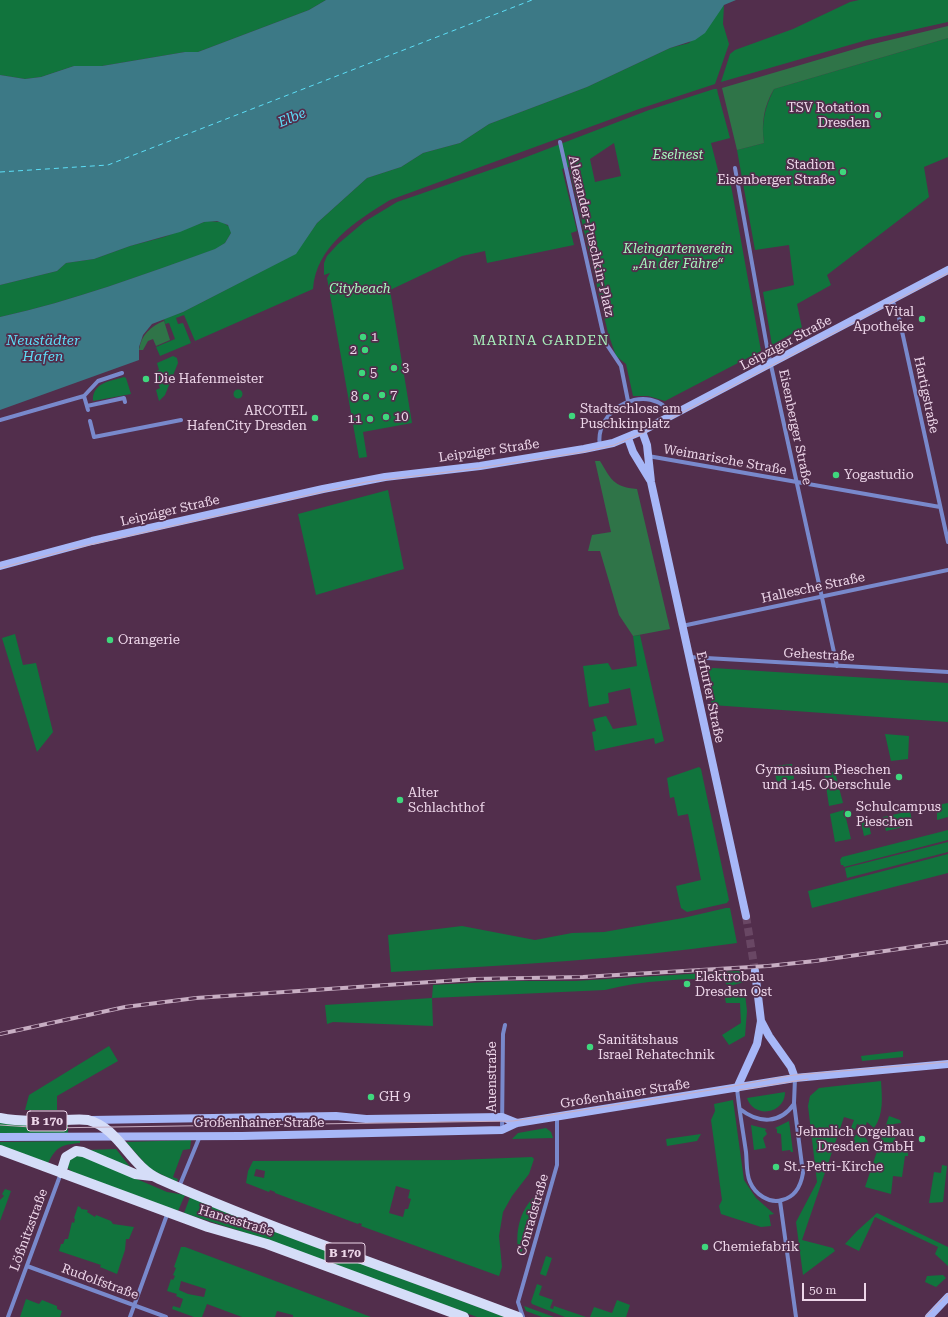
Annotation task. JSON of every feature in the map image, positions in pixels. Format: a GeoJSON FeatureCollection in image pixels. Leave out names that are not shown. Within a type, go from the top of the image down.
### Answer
{"type":"FeatureCollection","features":[{"type":"Feature","properties":{"kind":"main road","name":"Leipziger Straße"},"geometry":{"type":"LineString","coordinates":[[0,566],[92,541],[367,480],[480,466],[600,446],[628,438],[673,416],[948,270]]}},
{"type":"Feature","properties":{"kind":"main road","name":"Erfurter Straße"},"geometry":{"type":"LineString","coordinates":[[642,432],[648,456],[651,482],[746,916]]}},
{"type":"Feature","properties":{"kind":"main road","name":"Erfurter Straße"},"geometry":{"type":"LineString","coordinates":[[628,438],[633,452],[651,482]]}},
{"type":"Feature","properties":{"kind":"main road"},"geometry":{"type":"LineString","coordinates":[[737,1088],[757,1044],[761,1021],[755,970]]}},
{"type":"Feature","properties":{"kind":"main road"},"geometry":{"type":"LineString","coordinates":[[761,1021],[769,1036],[791,1067],[795,1078],[948,1064]]}},
{"type":"Feature","properties":{"kind":"main road","name":"Großenhainer Straße"},"geometry":{"type":"LineString","coordinates":[[0,1137],[336,1135],[502,1130],[517,1123],[795,1078]]}},
{"type":"Feature","properties":{"kind":"main road","name":"Großenhainer Straße"},"geometry":{"type":"LineString","coordinates":[[86,1120],[336,1116],[366,1119],[502,1117],[517,1123]]}},
{"type":"Feature","properties":{"kind":"main road","name":"Hansastraße"},"geometry":{"type":"LineString","coordinates":[[0,1118],[22,1121],[86,1120],[102,1126],[154,1177],[268,1224],[518,1317]]}},
{"type":"Feature","properties":{"kind":"main road","name":"Hansastraße"},"geometry":{"type":"LineString","coordinates":[[0,1150],[167,1216],[267,1244],[464,1317]]}},
{"type":"Feature","properties":{"kind":"main road"},"geometry":{"type":"LineString","coordinates":[[61,1173],[66,1157],[76,1152],[83,1152],[135,1174],[154,1177]]}},
{"type":"Feature","properties":{"kind":"main road"},"geometry":{"type":"LineString","coordinates":[[928,1317],[948,1297]]}},
{"type":"Feature","properties":{"kind":"street","name":"Alexander-Puschkin-Platz"},"geometry":{"type":"LineString","coordinates":[[560,142],[605,342],[620,366],[628,401]]}},
{"type":"Feature","properties":{"kind":"street","name":"Eisenberger Straße"},"geometry":{"type":"LineString","coordinates":[[735,168],[771,364],[837,666]]}},
{"type":"Feature","properties":{"kind":"street","name":"Hartigstraße"},"geometry":{"type":"LineString","coordinates":[[892,300],[898,313],[948,542]]}},
{"type":"Feature","properties":{"kind":"street"},"geometry":{"type":"LineString","coordinates":[[0,420],[84,396],[98,381],[122,373]]}},
{"type":"Feature","properties":{"kind":"street"},"geometry":{"type":"LineString","coordinates":[[84,396],[88,408],[124,398],[125,402]]}},
{"type":"Feature","properties":{"kind":"street"},"geometry":{"type":"LineString","coordinates":[[600,446],[600,431],[606,418],[616,407],[628,401],[637,399],[656,401],[669,410],[673,416]]}},
{"type":"Feature","properties":{"kind":"street"},"geometry":{"type":"LineString","coordinates":[[90,421],[94,438],[181,420]]}},
{"type":"Feature","properties":{"kind":"street","name":"Weimarische Straße"},"geometry":{"type":"LineString","coordinates":[[648,456],[683,464],[940,507]]}},
{"type":"Feature","properties":{"kind":"street","name":"Hallesche Straße"},"geometry":{"type":"LineString","coordinates":[[682,626],[948,570]]}},
{"type":"Feature","properties":{"kind":"street","name":"Gehestraße"},"geometry":{"type":"LineString","coordinates":[[689,657],[948,672]]}},
{"type":"Feature","properties":{"kind":"street","name":"Auenstraße"},"geometry":{"type":"LineString","coordinates":[[502,1130],[503,1034],[505,1024]]}},
{"type":"Feature","properties":{"kind":"street"},"geometry":{"type":"LineString","coordinates":[[737,1088],[749,1181],[761,1196],[771,1200],[780,1201],[788,1199],[796,1190],[801,1182],[803,1173],[794,1104],[795,1078]]}},
{"type":"Feature","properties":{"kind":"street"},"geometry":{"type":"LineString","coordinates":[[740,1109],[757,1120],[770,1121],[789,1111],[794,1104]]}},
{"type":"Feature","properties":{"kind":"street","name":"Conradstraße"},"geometry":{"type":"LineString","coordinates":[[523,1317],[518,1302],[557,1165],[557,1117]]}},
{"type":"Feature","properties":{"kind":"street"},"geometry":{"type":"LineString","coordinates":[[179,1188],[200,1136]]}},
{"type":"Feature","properties":{"kind":"street","name":"Lößnitzstraße"},"geometry":{"type":"LineString","coordinates":[[8,1317],[61,1173]]}},
{"type":"Feature","properties":{"kind":"street"},"geometry":{"type":"LineString","coordinates":[[780,1201],[796,1317]]}},
{"type":"Feature","properties":{"kind":"street"},"geometry":{"type":"LineString","coordinates":[[130,1317],[167,1216]]}},
{"type":"Feature","properties":{"kind":"street","name":"Rudolfstraße"},"geometry":{"type":"LineString","coordinates":[[27,1266],[166,1317]]}},
{"type":"Feature","properties":{"kind":"green space"},"geometry":{"type":"Polygon","coordinates":[[[0,0],[326,0],[309,10],[198,52],[185,52],[102,66],[74,66],[41,77],[25,79],[0,75],[0,0]]]}},
{"type":"Feature","properties":{"kind":"green space"},"geometry":{"type":"Polygon","coordinates":[[[859,0],[948,0],[948,22],[867,40],[721,82],[730,54],[735,50],[793,29],[850,2],[859,0]]]}},
{"type":"Feature","properties":{"kind":"green space"},"geometry":{"type":"Polygon","coordinates":[[[724,5],[723,24],[729,44],[715,84],[639,109],[390,200],[351,226],[330,247],[316,274],[313,289],[195,341],[184,315],[176,318],[178,324],[183,323],[191,343],[160,356],[156,347],[175,339],[169,323],[165,324],[164,319],[183,312],[295,254],[317,223],[367,178],[401,167],[423,153],[460,143],[489,124],[587,87],[670,48],[689,43],[724,5]]]}},
{"type":"Feature","properties":{"kind":"green space"},"geometry":{"type":"Polygon","coordinates":[[[948,26],[948,38],[774,89],[764,114],[764,143],[737,150],[722,88],[865,46],[948,26]]]}},
{"type":"Feature","properties":{"kind":"green space","name":"Stadion Eisenberger Straße"},"geometry":{"type":"Polygon","coordinates":[[[948,38],[948,157],[924,167],[929,197],[827,275],[831,285],[797,304],[802,328],[772,345],[763,292],[794,285],[789,245],[755,250],[737,150],[764,143],[764,115],[774,89],[948,38]]]}},
{"type":"Feature","properties":{"kind":"green space"},"geometry":{"type":"Polygon","coordinates":[[[717,89],[730,138],[711,143],[720,178],[727,178],[730,180],[761,351],[665,401],[648,396],[633,396],[626,364],[616,356],[608,333],[569,167],[562,169],[577,231],[571,233],[574,245],[487,263],[485,251],[462,256],[390,290],[412,423],[363,432],[367,457],[359,458],[327,278],[330,273],[324,275],[324,263],[327,256],[338,244],[364,222],[397,202],[516,161],[649,110],[717,89]],[[614,143],[590,159],[595,182],[621,176],[614,143]]]}},
{"type":"Feature","properties":{"kind":"green space"},"geometry":{"type":"Polygon","coordinates":[[[207,221],[222,222],[230,227],[231,233],[225,243],[216,249],[82,295],[27,311],[0,317],[0,285],[57,271],[66,263],[94,259],[130,246],[164,237],[207,221]]]}},
{"type":"Feature","properties":{"kind":"green space"},"geometry":{"type":"Polygon","coordinates":[[[164,321],[170,340],[156,346],[153,339],[148,341],[143,350],[139,350],[142,340],[147,332],[164,321]]]}},
{"type":"Feature","properties":{"kind":"green space"},"geometry":{"type":"Polygon","coordinates":[[[173,356],[177,358],[178,363],[165,395],[159,401],[156,390],[160,388],[154,372],[159,370],[157,363],[173,356]]]}},
{"type":"Feature","properties":{"kind":"green space"},"geometry":{"type":"Polygon","coordinates":[[[124,377],[126,378],[131,394],[93,401],[95,390],[103,384],[124,377]]]}},
{"type":"Feature","properties":{"kind":"green space"},"geometry":{"type":"Polygon","coordinates":[[[236,390],[240,390],[242,394],[240,398],[236,398],[234,396],[234,392],[236,390]]]}},
{"type":"Feature","properties":{"kind":"green space"},"geometry":{"type":"Polygon","coordinates":[[[595,461],[600,461],[610,477],[618,484],[637,489],[670,629],[633,636],[619,615],[600,551],[588,551],[592,535],[611,532],[595,461]]]}},
{"type":"Feature","properties":{"kind":"green space"},"geometry":{"type":"Polygon","coordinates":[[[388,490],[404,569],[316,595],[298,514],[388,490]]]}},
{"type":"Feature","properties":{"kind":"green space"},"geometry":{"type":"Polygon","coordinates":[[[15,634],[23,665],[36,663],[53,732],[37,752],[2,638],[15,634]]]}},
{"type":"Feature","properties":{"kind":"green space"},"geometry":{"type":"Polygon","coordinates":[[[640,635],[664,741],[655,744],[654,738],[595,751],[592,732],[596,731],[593,719],[606,716],[613,729],[637,725],[630,688],[608,693],[609,703],[589,707],[583,666],[608,663],[612,670],[637,666],[633,636],[640,635]]]}},
{"type":"Feature","properties":{"kind":"green space"},"geometry":{"type":"Polygon","coordinates":[[[713,668],[948,683],[948,722],[712,705],[705,674],[708,669],[713,668]]]}},
{"type":"Feature","properties":{"kind":"green space"},"geometry":{"type":"Polygon","coordinates":[[[885,734],[909,736],[908,759],[891,761],[885,734]]]}},
{"type":"Feature","properties":{"kind":"green space"},"geometry":{"type":"Polygon","coordinates":[[[792,764],[794,779],[777,782],[773,766],[792,764]]]}},
{"type":"Feature","properties":{"kind":"green space"},"geometry":{"type":"Polygon","coordinates":[[[699,767],[701,769],[729,900],[727,903],[687,912],[681,908],[676,886],[701,880],[688,814],[678,816],[674,797],[670,798],[667,778],[699,767]]]}},
{"type":"Feature","properties":{"kind":"green space"},"geometry":{"type":"Polygon","coordinates":[[[835,772],[843,803],[829,806],[824,773],[835,772]]]}},
{"type":"Feature","properties":{"kind":"green space"},"geometry":{"type":"Polygon","coordinates":[[[948,803],[948,817],[937,820],[937,805],[948,803]]]}},
{"type":"Feature","properties":{"kind":"green space"},"geometry":{"type":"Polygon","coordinates":[[[844,810],[851,839],[835,842],[830,814],[844,810]]]}},
{"type":"Feature","properties":{"kind":"green space"},"geometry":{"type":"Polygon","coordinates":[[[910,811],[913,825],[886,831],[883,817],[910,811]]]}},
{"type":"Feature","properties":{"kind":"green space"},"geometry":{"type":"Polygon","coordinates":[[[868,820],[871,834],[864,836],[861,822],[868,820]]]}},
{"type":"Feature","properties":{"kind":"green space"},"geometry":{"type":"Polygon","coordinates":[[[948,830],[948,840],[844,867],[841,865],[840,860],[842,857],[948,830]]]}},
{"type":"Feature","properties":{"kind":"green space"},"geometry":{"type":"Polygon","coordinates":[[[948,842],[948,852],[847,878],[845,868],[948,842]]]}},
{"type":"Feature","properties":{"kind":"green space"},"geometry":{"type":"Polygon","coordinates":[[[948,854],[948,873],[812,908],[808,891],[948,854]]]}},
{"type":"Feature","properties":{"kind":"green space"},"geometry":{"type":"Polygon","coordinates":[[[730,908],[737,943],[607,958],[391,972],[388,935],[462,926],[535,940],[572,933],[604,932],[683,918],[730,908]]]}},
{"type":"Feature","properties":{"kind":"green space"},"geometry":{"type":"Polygon","coordinates":[[[743,971],[744,982],[730,986],[726,984],[724,978],[679,980],[634,984],[605,990],[432,998],[433,985],[506,981],[575,981],[743,971]]]}},
{"type":"Feature","properties":{"kind":"green space"},"geometry":{"type":"Polygon","coordinates":[[[745,994],[747,1011],[745,1036],[729,1045],[722,1035],[741,1023],[740,1003],[726,1003],[725,998],[745,994]]]}},
{"type":"Feature","properties":{"kind":"green space"},"geometry":{"type":"Polygon","coordinates":[[[432,998],[433,1026],[333,1022],[327,1024],[325,1005],[432,998]]]}},
{"type":"Feature","properties":{"kind":"green space"},"geometry":{"type":"Polygon","coordinates":[[[109,1046],[118,1061],[57,1096],[57,1110],[25,1110],[29,1095],[109,1046]]]}},
{"type":"Feature","properties":{"kind":"green space"},"geometry":{"type":"Polygon","coordinates":[[[903,1051],[903,1057],[862,1061],[861,1056],[903,1051]]]}},
{"type":"Feature","properties":{"kind":"green space"},"geometry":{"type":"Polygon","coordinates":[[[881,1081],[881,1111],[874,1128],[867,1122],[865,1127],[857,1124],[855,1130],[851,1128],[854,1120],[844,1117],[802,1240],[833,1248],[835,1251],[803,1275],[796,1222],[817,1182],[808,1106],[810,1096],[819,1088],[881,1081]]]}},
{"type":"Feature","properties":{"kind":"green space"},"geometry":{"type":"Polygon","coordinates":[[[785,1092],[784,1099],[780,1105],[769,1111],[756,1109],[751,1105],[747,1098],[785,1092]]]}},
{"type":"Feature","properties":{"kind":"green space"},"geometry":{"type":"Polygon","coordinates":[[[733,1100],[744,1180],[756,1198],[774,1214],[769,1215],[771,1226],[761,1227],[721,1214],[719,1206],[722,1200],[711,1120],[715,1111],[714,1104],[733,1100]]]}},
{"type":"Feature","properties":{"kind":"green space"},"geometry":{"type":"Polygon","coordinates":[[[889,1116],[900,1120],[901,1123],[894,1124],[896,1148],[908,1147],[908,1156],[905,1156],[902,1177],[893,1176],[891,1194],[865,1187],[889,1116]]]}},
{"type":"Feature","properties":{"kind":"green space"},"geometry":{"type":"Polygon","coordinates":[[[789,1121],[793,1152],[790,1150],[782,1151],[781,1134],[777,1133],[777,1129],[775,1128],[789,1121]]]}},
{"type":"Feature","properties":{"kind":"green space"},"geometry":{"type":"Polygon","coordinates":[[[0,1122],[31,1125],[68,1125],[68,1133],[0,1134],[0,1122]]]}},
{"type":"Feature","properties":{"kind":"green space"},"geometry":{"type":"Polygon","coordinates":[[[751,1125],[767,1129],[765,1130],[767,1134],[763,1138],[766,1148],[754,1150],[751,1125]]]}},
{"type":"Feature","properties":{"kind":"green space"},"geometry":{"type":"Polygon","coordinates":[[[546,1128],[551,1132],[553,1138],[512,1139],[518,1133],[546,1128]]]}},
{"type":"Feature","properties":{"kind":"green space"},"geometry":{"type":"Polygon","coordinates":[[[701,1134],[697,1141],[667,1146],[666,1139],[701,1134]]]}},
{"type":"Feature","properties":{"kind":"green space"},"geometry":{"type":"Polygon","coordinates":[[[858,1134],[865,1138],[868,1142],[863,1149],[854,1147],[852,1143],[855,1142],[853,1136],[858,1134]]]}},
{"type":"Feature","properties":{"kind":"green space"},"geometry":{"type":"Polygon","coordinates":[[[191,1140],[190,1149],[183,1150],[173,1177],[178,1179],[177,1182],[150,1169],[126,1142],[191,1140]]]}},
{"type":"Feature","properties":{"kind":"green space"},"geometry":{"type":"Polygon","coordinates":[[[80,1141],[80,1143],[60,1147],[48,1163],[0,1145],[0,1142],[80,1141]]]}},
{"type":"Feature","properties":{"kind":"green space"},"geometry":{"type":"Polygon","coordinates":[[[116,1149],[131,1168],[85,1150],[116,1149]]]}},
{"type":"Feature","properties":{"kind":"green space"},"geometry":{"type":"Polygon","coordinates":[[[81,1155],[167,1192],[185,1195],[178,1211],[72,1172],[68,1168],[69,1160],[81,1155]]]}},
{"type":"Feature","properties":{"kind":"green space"},"geometry":{"type":"Polygon","coordinates":[[[532,1157],[534,1159],[529,1174],[512,1196],[503,1212],[499,1236],[502,1267],[499,1276],[361,1226],[362,1224],[358,1224],[270,1190],[269,1192],[246,1183],[248,1171],[253,1161],[456,1160],[532,1157]],[[256,1169],[254,1176],[264,1178],[265,1171],[256,1169]],[[396,1186],[389,1213],[403,1217],[405,1209],[408,1209],[411,1199],[408,1198],[410,1190],[396,1186]]]}},
{"type":"Feature","properties":{"kind":"green space"},"geometry":{"type":"Polygon","coordinates":[[[942,1165],[947,1166],[943,1202],[929,1203],[934,1172],[941,1173],[942,1165]]]}},
{"type":"Feature","properties":{"kind":"green space"},"geometry":{"type":"Polygon","coordinates":[[[5,1189],[11,1191],[0,1221],[0,1200],[4,1196],[2,1194],[5,1189]]]}},
{"type":"Feature","properties":{"kind":"green space"},"geometry":{"type":"Polygon","coordinates":[[[541,1192],[520,1257],[517,1239],[520,1221],[528,1204],[541,1192]]]}},
{"type":"Feature","properties":{"kind":"green space"},"geometry":{"type":"Polygon","coordinates":[[[190,1197],[281,1234],[505,1317],[477,1317],[268,1240],[184,1213],[190,1197]]]}},
{"type":"Feature","properties":{"kind":"green space"},"geometry":{"type":"Polygon","coordinates":[[[78,1206],[81,1209],[88,1210],[87,1212],[95,1217],[96,1215],[111,1221],[113,1224],[134,1227],[129,1239],[126,1239],[125,1250],[117,1274],[100,1267],[101,1265],[59,1251],[61,1244],[63,1244],[65,1239],[68,1239],[78,1206]]]}},
{"type":"Feature","properties":{"kind":"green space"},"geometry":{"type":"Polygon","coordinates":[[[877,1213],[948,1247],[948,1266],[935,1254],[938,1247],[875,1217],[859,1251],[845,1244],[877,1213]]]}},
{"type":"Feature","properties":{"kind":"green space"},"geometry":{"type":"Polygon","coordinates":[[[181,1247],[185,1247],[371,1317],[293,1317],[293,1315],[277,1311],[275,1317],[242,1317],[207,1304],[202,1317],[194,1317],[172,1309],[173,1306],[180,1308],[183,1299],[176,1296],[177,1294],[167,1291],[171,1279],[173,1280],[175,1276],[173,1275],[176,1268],[174,1267],[181,1247]],[[181,1281],[179,1290],[188,1294],[204,1297],[206,1289],[181,1281]]]}},
{"type":"Feature","properties":{"kind":"green space"},"geometry":{"type":"Polygon","coordinates":[[[546,1256],[552,1258],[546,1276],[540,1274],[546,1256]]]}},
{"type":"Feature","properties":{"kind":"green space"},"geometry":{"type":"Polygon","coordinates":[[[943,1275],[946,1278],[936,1287],[925,1282],[927,1276],[943,1275]]]}},
{"type":"Feature","properties":{"kind":"green space"},"geometry":{"type":"Polygon","coordinates":[[[537,1284],[542,1286],[539,1295],[553,1300],[550,1308],[553,1309],[554,1306],[586,1317],[565,1317],[532,1304],[531,1302],[537,1284]]]}},
{"type":"Feature","properties":{"kind":"green space"},"geometry":{"type":"Polygon","coordinates":[[[26,1299],[39,1304],[42,1300],[57,1306],[57,1309],[62,1311],[60,1317],[20,1317],[26,1299]]]}},
{"type":"Feature","properties":{"kind":"green space"},"geometry":{"type":"Polygon","coordinates":[[[617,1300],[630,1305],[626,1317],[590,1317],[594,1307],[612,1313],[617,1300]]]}},
{"type":"Feature","properties":{"kind":"green space"},"geometry":{"type":"Polygon","coordinates":[[[524,1306],[554,1317],[542,1317],[526,1311],[524,1306]]]}},
{"type":"Feature","properties":{"kind":"water"},"geometry":{"type":"Polygon","coordinates":[[[326,0],[736,0],[724,5],[705,33],[695,40],[670,48],[587,87],[489,124],[460,143],[423,153],[401,167],[367,178],[317,223],[296,254],[183,312],[152,324],[143,335],[139,347],[139,360],[0,410],[0,317],[27,311],[82,295],[215,249],[225,243],[231,233],[228,225],[217,221],[204,222],[180,232],[130,246],[94,259],[66,263],[57,271],[0,285],[0,75],[25,79],[41,77],[74,66],[102,66],[185,52],[198,52],[309,10],[326,0]]]}},
{"type":"Feature","properties":{"kind":"ferry route"},"geometry":{"type":"LineString","coordinates":[[0,172],[108,165],[532,0]]}},
{"type":"Feature","properties":{"kind":"tunnel"},"geometry":{"type":"LineString","coordinates":[[746,916],[755,971]]}},
{"type":"Feature","properties":{"kind":"tram line"},"geometry":{"type":"LineString","coordinates":[[0,568],[71,549],[366,482],[479,468],[583,452],[614,445],[643,433],[948,273]]}},
{"type":"Feature","properties":{"kind":"tram line"},"geometry":{"type":"LineString","coordinates":[[0,1125],[46,1128],[513,1121],[717,1089],[794,1075],[948,1062]]}},
{"type":"Feature","properties":{"kind":"tram line"},"geometry":{"type":"LineString","coordinates":[[739,1090],[808,1079]]}},
{"type":"Feature","properties":{"kind":"tram line"},"geometry":{"type":"LineString","coordinates":[[925,1317],[948,1294]]}},
{"type":"Feature","properties":{"kind":"railway"},"geometry":{"type":"LineString","coordinates":[[0,1034],[125,1007],[196,998],[475,979],[583,977],[768,966],[815,961],[948,942]]}},
{"type":"Feature","properties":{"kind":"place","name":"TSV Rotation Dresden"},"geometry":{"type":"Point","coordinates":[878,115]}},
{"type":"Feature","properties":{"kind":"place","name":"Stadion Eisenberger Straße"},"geometry":{"type":"Point","coordinates":[843,172]}},
{"type":"Feature","properties":{"kind":"place","name":"Vital Apotheke"},"geometry":{"type":"Point","coordinates":[922,319]}},
{"type":"Feature","properties":{"kind":"place","name":"1"},"geometry":{"type":"Point","coordinates":[363,337]}},
{"type":"Feature","properties":{"kind":"place","name":"2"},"geometry":{"type":"Point","coordinates":[365,350]}},
{"type":"Feature","properties":{"kind":"place","name":"3"},"geometry":{"type":"Point","coordinates":[394,368]}},
{"type":"Feature","properties":{"kind":"place","name":"5"},"geometry":{"type":"Point","coordinates":[362,373]}},
{"type":"Feature","properties":{"kind":"place","name":"Die Hafenmeister"},"geometry":{"type":"Point","coordinates":[146,379]}},
{"type":"Feature","properties":{"kind":"place","name":"7"},"geometry":{"type":"Point","coordinates":[382,395]}},
{"type":"Feature","properties":{"kind":"place","name":"8"},"geometry":{"type":"Point","coordinates":[366,397]}},
{"type":"Feature","properties":{"kind":"place","name":"Stadtschloss am Puschkinplatz"},"geometry":{"type":"Point","coordinates":[572,416]}},
{"type":"Feature","properties":{"kind":"place","name":"10"},"geometry":{"type":"Point","coordinates":[386,417]}},
{"type":"Feature","properties":{"kind":"place","name":"ARCOTEL HafenCity Dresden"},"geometry":{"type":"Point","coordinates":[315,418]}},
{"type":"Feature","properties":{"kind":"place","name":"11"},"geometry":{"type":"Point","coordinates":[370,419]}},
{"type":"Feature","properties":{"kind":"place","name":"Yogastudio"},"geometry":{"type":"Point","coordinates":[836,475]}},
{"type":"Feature","properties":{"kind":"place","name":"Orangerie"},"geometry":{"type":"Point","coordinates":[110,640]}},
{"type":"Feature","properties":{"kind":"place","name":"Gymnasium Pieschen und 145. Oberschule"},"geometry":{"type":"Point","coordinates":[899,777]}},
{"type":"Feature","properties":{"kind":"place","name":"Alter Schlachthof"},"geometry":{"type":"Point","coordinates":[400,800]}},
{"type":"Feature","properties":{"kind":"place","name":"Schulcampus Pieschen"},"geometry":{"type":"Point","coordinates":[848,814]}},
{"type":"Feature","properties":{"kind":"place","name":"Elektrobau Dresden Ost"},"geometry":{"type":"Point","coordinates":[687,984]}},
{"type":"Feature","properties":{"kind":"place","name":"Sanitätshaus Israel Rehatechnik"},"geometry":{"type":"Point","coordinates":[590,1047]}},
{"type":"Feature","properties":{"kind":"place","name":"GH 9"},"geometry":{"type":"Point","coordinates":[371,1097]}},
{"type":"Feature","properties":{"kind":"place","name":"Jehmlich Orgelbau Dresden GmbH"},"geometry":{"type":"Point","coordinates":[922,1139]}},
{"type":"Feature","properties":{"kind":"place","name":"St.-Petri-Kirche"},"geometry":{"type":"Point","coordinates":[776,1167]}},
{"type":"Feature","properties":{"kind":"place","name":"Chemiefabrik"},"geometry":{"type":"Point","coordinates":[705,1247]}},
{"type":"Feature","properties":{"kind":"district","name":"MARINA GARDEN"},"geometry":{"type":"Point","coordinates":[541,341]}},
{"type":"Feature","properties":{"kind":"water label","name":"Elbe"},"geometry":{"type":"Point","coordinates":[292,118]}},
{"type":"Feature","properties":{"kind":"water label","name":"Neustädter Hafen"},"geometry":{"type":"Point","coordinates":[43,350]}},
{"type":"Feature","properties":{"kind":"park label","name":"Eselnest"},"geometry":{"type":"Point","coordinates":[678,155]}},
{"type":"Feature","properties":{"kind":"park label","name":"Kleingartenverein „An der Fähre“"},"geometry":{"type":"Point","coordinates":[678,256]}},
{"type":"Feature","properties":{"kind":"park label","name":"Citybeach"},"geometry":{"type":"Point","coordinates":[360,289]}}]}
